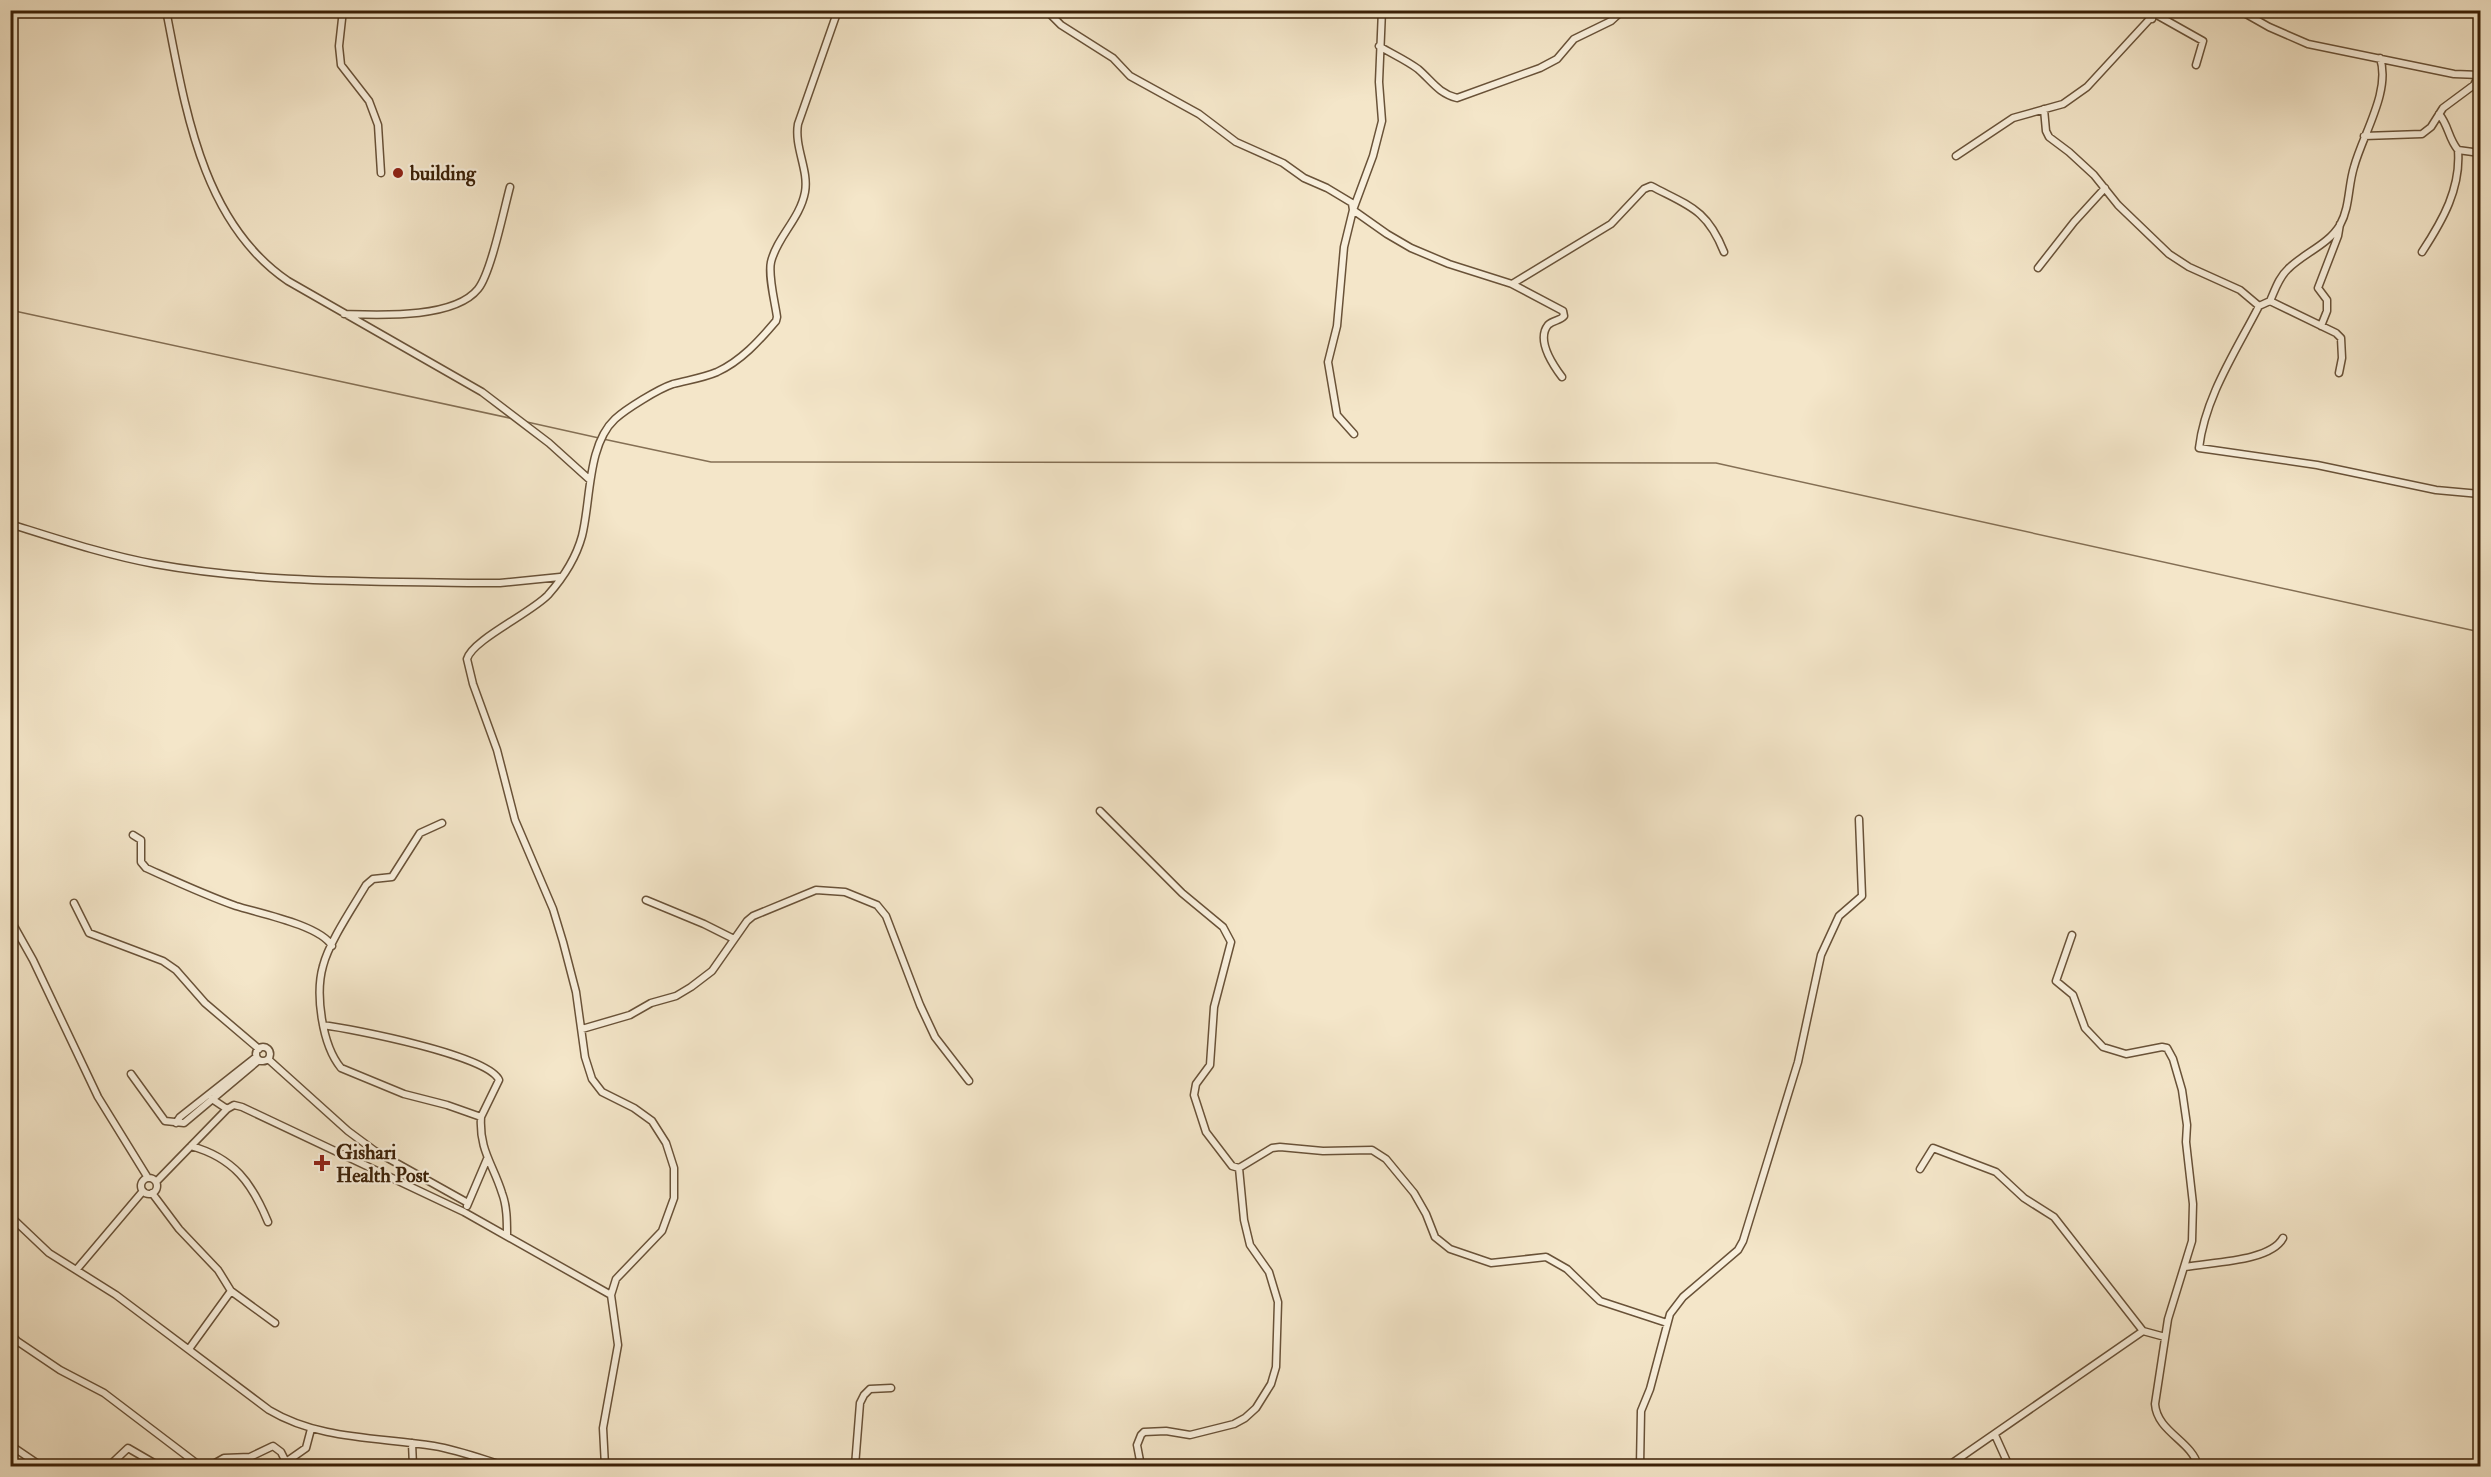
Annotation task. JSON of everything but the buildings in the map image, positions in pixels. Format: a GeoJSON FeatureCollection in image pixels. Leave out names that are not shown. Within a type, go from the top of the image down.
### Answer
{"type":"FeatureCollection","features":[{"type":"Feature","properties":{"kind":"street"},"geometry":{"type":"LineString","coordinates":[[166,10],[189,115],[205,169],[232,225],[246,243],[280,276],[490,398],[549,443],[590,480]]}},
{"type":"Feature","properties":{"kind":"street"},"geometry":{"type":"LineString","coordinates":[[343,10],[339,46],[341,65],[369,101],[378,125],[381,173]]}},
{"type":"Feature","properties":{"kind":"street"},"geometry":{"type":"LineString","coordinates":[[605,1467],[603,1428],[618,1345],[611,1295],[616,1279],[662,1231],[674,1198],[674,1168],[662,1136],[652,1121],[596,1087],[587,1064],[576,992],[556,920],[515,820],[497,750],[472,684],[467,659],[473,649],[491,635],[539,604],[571,564],[584,528],[590,480],[602,435],[618,416],[670,386],[709,375],[735,362],[777,319],[770,264],[777,246],[800,207],[805,192],[797,137],[798,124],[838,10]]}},
{"type":"Feature","properties":{"kind":"street"},"geometry":{"type":"LineString","coordinates":[[1046,10],[1061,25],[1113,58],[1130,76],[1199,114],[1236,142],[1283,163],[1304,178],[1352,203],[1353,210],[1386,234],[1411,248],[1449,264],[1512,284],[1563,311],[1562,319],[1551,322],[1547,327],[1545,338],[1551,363],[1562,377]]}},
{"type":"Feature","properties":{"kind":"street"},"geometry":{"type":"LineString","coordinates":[[1354,434],[1337,415],[1335,395],[1327,369],[1337,326],[1344,247],[1353,210],[1381,127],[1379,46],[1382,10]]}},
{"type":"Feature","properties":{"kind":"street"},"geometry":{"type":"LineString","coordinates":[[1379,46],[1418,69],[1433,86],[1445,95],[1457,98],[1540,68],[1557,59],[1574,39],[1611,21],[1623,10]]}},
{"type":"Feature","properties":{"kind":"street"},"geometry":{"type":"LineString","coordinates":[[2143,10],[2155,14],[2174,27],[2203,41],[2196,64]]}},
{"type":"Feature","properties":{"kind":"street"},"geometry":{"type":"LineString","coordinates":[[2244,12],[2269,27],[2308,44],[2454,74],[2480,75],[2474,85],[2446,105],[2431,127],[2422,134],[2364,136]]}},
{"type":"Feature","properties":{"kind":"street"},"geometry":{"type":"LineString","coordinates":[[1956,156],[2013,118],[2063,104],[2087,87],[2155,14]]}},
{"type":"Feature","properties":{"kind":"street"},"geometry":{"type":"LineString","coordinates":[[2321,326],[2327,311],[2327,300],[2318,288],[2333,252],[2351,191],[2353,170],[2364,136],[2377,107],[2384,69],[2380,58]]}},
{"type":"Feature","properties":{"kind":"street"},"geometry":{"type":"LineString","coordinates":[[2044,109],[2046,131],[2049,137],[2075,157],[2169,254],[2189,267],[2240,290],[2259,306]]}},
{"type":"Feature","properties":{"kind":"street"},"geometry":{"type":"LineString","coordinates":[[2422,252],[2446,213],[2460,170],[2458,150],[2451,141],[2446,123],[2439,114]]}},
{"type":"Feature","properties":{"kind":"street"},"geometry":{"type":"LineString","coordinates":[[2458,150],[2481,153]]}},
{"type":"Feature","properties":{"kind":"street"},"geometry":{"type":"LineString","coordinates":[[1512,284],[1611,224],[1647,187],[1651,186],[1697,209],[1718,238],[1724,252]]}},
{"type":"Feature","properties":{"kind":"street"},"geometry":{"type":"LineString","coordinates":[[344,314],[409,315],[455,303],[474,293],[484,279],[510,187]]}},
{"type":"Feature","properties":{"kind":"street"},"geometry":{"type":"LineString","coordinates":[[2038,268],[2074,222],[2105,189]]}},
{"type":"Feature","properties":{"kind":"street"},"geometry":{"type":"LineString","coordinates":[[2340,224],[2319,246],[2303,255],[2287,270],[2270,301],[2259,306],[2212,399],[2202,424],[2199,448],[2317,465],[2436,490],[2481,494]]}},
{"type":"Feature","properties":{"kind":"street"},"geometry":{"type":"LineString","coordinates":[[2270,301],[2341,338],[2342,358],[2339,374]]}},
{"type":"Feature","properties":{"kind":"street"},"geometry":{"type":"LineString","coordinates":[[10,524],[153,564],[268,577],[473,583],[560,578]]}},
{"type":"Feature","properties":{"kind":"street"},"geometry":{"type":"LineString","coordinates":[[1100,811],[1182,893],[1223,927],[1232,942],[1214,1007],[1210,1065],[1196,1084],[1194,1095],[1206,1132],[1232,1166],[1239,1168],[1272,1148],[1280,1147],[1323,1151],[1372,1150],[1386,1159],[1414,1193],[1435,1237],[1450,1249],[1491,1263],[1546,1257],[1567,1269],[1600,1301],[1667,1323]]}},
{"type":"Feature","properties":{"kind":"street"},"geometry":{"type":"LineString","coordinates":[[1640,1467],[1641,1411],[1650,1389],[1667,1323],[1675,1306],[1683,1297],[1738,1250],[1743,1241],[1798,1062],[1821,955],[1839,916],[1862,896],[1859,819]]}},
{"type":"Feature","properties":{"kind":"street"},"geometry":{"type":"LineString","coordinates":[[442,823],[420,833],[392,877],[369,881],[332,946],[322,971],[323,1025],[338,1065],[345,1070],[404,1094],[481,1117]]}},
{"type":"Feature","properties":{"kind":"street"},"geometry":{"type":"LineString","coordinates":[[133,835],[143,844],[141,862],[146,868],[235,905],[282,917],[324,937],[332,946]]}},
{"type":"Feature","properties":{"kind":"street"},"geometry":{"type":"LineString","coordinates":[[582,1029],[630,1015],[651,1003],[681,994],[709,975],[753,916],[816,890],[845,892],[872,902],[886,916],[920,1005],[935,1037],[969,1081]]}},
{"type":"Feature","properties":{"kind":"street"},"geometry":{"type":"LineString","coordinates":[[646,900],[734,939]]}},
{"type":"Feature","properties":{"kind":"street"},"geometry":{"type":"LineString","coordinates":[[74,903],[89,933],[163,961],[176,970],[205,1003],[259,1048],[268,1050],[268,1059]]}},
{"type":"Feature","properties":{"kind":"street"},"geometry":{"type":"LineString","coordinates":[[10,919],[33,960],[98,1096],[148,1178],[156,1182]]}},
{"type":"Feature","properties":{"kind":"street"},"geometry":{"type":"LineString","coordinates":[[2072,935],[2056,981],[2073,995],[2089,1034],[2103,1047],[2120,1054],[2162,1047],[2169,1050],[2182,1090],[2193,1204],[2192,1241],[2165,1337],[2156,1412],[2161,1422],[2196,1459],[2198,1467]]}},
{"type":"Feature","properties":{"kind":"street"},"geometry":{"type":"LineString","coordinates":[[323,1025],[359,1030],[445,1052],[497,1075],[499,1080],[481,1117],[480,1132],[487,1159],[502,1193],[507,1235]]}},
{"type":"Feature","properties":{"kind":"street"},"geometry":{"type":"LineString","coordinates":[[131,1074],[165,1121],[184,1123],[258,1059],[259,1048]]}},
{"type":"Feature","properties":{"kind":"street"},"geometry":{"type":"LineString","coordinates":[[176,1123],[180,1117],[258,1059],[268,1059],[348,1131],[375,1151],[468,1203]]}},
{"type":"Feature","properties":{"kind":"street"},"geometry":{"type":"LineString","coordinates":[[212,1099],[227,1109]]}},
{"type":"Feature","properties":{"kind":"street"},"geometry":{"type":"LineString","coordinates":[[152,1193],[156,1182],[227,1109],[234,1105],[464,1212],[611,1295]]}},
{"type":"Feature","properties":{"kind":"street"},"geometry":{"type":"LineString","coordinates":[[192,1146],[211,1151],[224,1158],[240,1173],[259,1201],[268,1222]]}},
{"type":"Feature","properties":{"kind":"street"},"geometry":{"type":"LineString","coordinates":[[1920,1168],[1933,1148],[2002,1176],[2024,1198],[2061,1224],[2143,1331],[2165,1337]]}},
{"type":"Feature","properties":{"kind":"street"},"geometry":{"type":"LineString","coordinates":[[464,1212],[487,1159]]}},
{"type":"Feature","properties":{"kind":"street"},"geometry":{"type":"LineString","coordinates":[[1141,1467],[1137,1445],[1144,1432],[1200,1434],[1212,1428],[1234,1424],[1245,1419],[1256,1408],[1271,1384],[1276,1367],[1278,1302],[1269,1272],[1250,1245],[1239,1168]]}},
{"type":"Feature","properties":{"kind":"street"},"geometry":{"type":"LineString","coordinates":[[77,1269],[143,1191],[142,1182],[148,1178]]}},
{"type":"Feature","properties":{"kind":"street"},"geometry":{"type":"LineString","coordinates":[[143,1191],[152,1193],[179,1229],[218,1270],[231,1291],[275,1323]]}},
{"type":"Feature","properties":{"kind":"street"},"geometry":{"type":"LineString","coordinates":[[10,1216],[49,1253],[77,1269],[189,1349],[269,1410],[291,1422],[311,1429],[447,1448],[505,1467]]}},
{"type":"Feature","properties":{"kind":"street"},"geometry":{"type":"LineString","coordinates":[[2185,1266],[2262,1255],[2276,1247],[2283,1238]]}},
{"type":"Feature","properties":{"kind":"street"},"geometry":{"type":"LineString","coordinates":[[189,1349],[231,1291]]}},
{"type":"Feature","properties":{"kind":"street"},"geometry":{"type":"LineString","coordinates":[[1950,1466],[2143,1331]]}},
{"type":"Feature","properties":{"kind":"street"},"geometry":{"type":"LineString","coordinates":[[10,1333],[17,1341],[60,1370],[104,1393],[200,1467]]}},
{"type":"Feature","properties":{"kind":"street"},"geometry":{"type":"LineString","coordinates":[[855,1467],[861,1399],[870,1389],[891,1388]]}},
{"type":"Feature","properties":{"kind":"street"},"geometry":{"type":"LineString","coordinates":[[210,1467],[224,1458],[246,1458],[273,1446],[281,1452],[287,1464],[306,1448],[311,1429]]}},
{"type":"Feature","properties":{"kind":"street"},"geometry":{"type":"LineString","coordinates":[[1995,1435],[2009,1467]]}},
{"type":"Feature","properties":{"kind":"street"},"geometry":{"type":"LineString","coordinates":[[412,1443],[412,1467]]}},
{"type":"Feature","properties":{"kind":"street"},"geometry":{"type":"LineString","coordinates":[[10,1445],[41,1467]]}},
{"type":"Feature","properties":{"kind":"street"},"geometry":{"type":"LineString","coordinates":[[109,1467],[128,1448],[159,1467]]}},
{"type":"Feature","properties":{"kind":"waterway"},"geometry":{"type":"LineString","coordinates":[[10,310],[514,419]]}},
{"type":"Feature","properties":{"kind":"waterway"},"geometry":{"type":"LineString","coordinates":[[527,422],[599,438]]}},
{"type":"Feature","properties":{"kind":"waterway"},"geometry":{"type":"LineString","coordinates":[[603,439],[711,462],[1716,463],[2480,632]]}},
{"type":"Feature","properties":{"kind":"place","name":"building"},"geometry":{"type":"Point","coordinates":[398,173]}},
{"type":"Feature","properties":{"kind":"place","name":"Gishari Health Post"},"geometry":{"type":"Point","coordinates":[322,1163]}}]}
